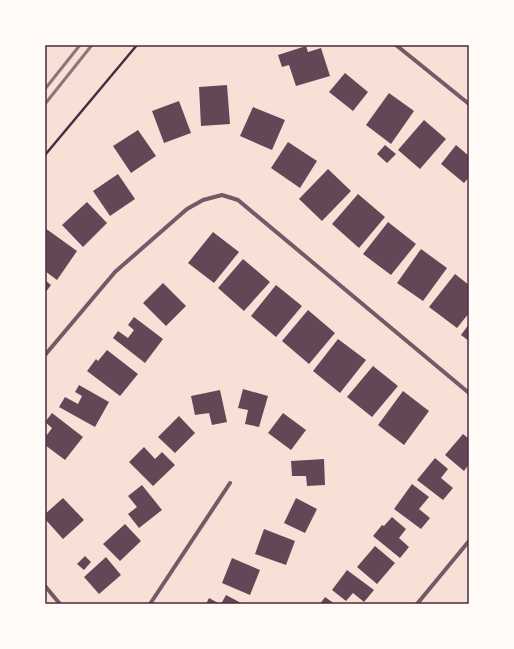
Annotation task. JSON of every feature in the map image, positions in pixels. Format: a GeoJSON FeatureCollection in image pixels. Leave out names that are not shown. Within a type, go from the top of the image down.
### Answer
{"type":"FeatureCollection","features":[{"type":"Feature","properties":{"kind":"street"},"geometry":{"type":"LineString","coordinates":[[396,45],[469,104]]}},
{"type":"Feature","properties":{"kind":"street"},"geometry":{"type":"LineString","coordinates":[[45,355],[115,272],[187,208],[203,200],[222,195],[238,200],[469,393]]}},
{"type":"Feature","properties":{"kind":"street"},"geometry":{"type":"LineString","coordinates":[[150,604],[230,483]]}},
{"type":"Feature","properties":{"kind":"street"},"geometry":{"type":"LineString","coordinates":[[417,604],[469,541]]}},
{"type":"Feature","properties":{"kind":"street"},"geometry":{"type":"LineString","coordinates":[[45,586],[60,604]]}},
{"type":"Feature","properties":{"kind":"path"},"geometry":{"type":"LineString","coordinates":[[45,155],[137,45]]}},
{"type":"Feature","properties":{"kind":"building"},"geometry":{"type":"Polygon","coordinates":[[[306,46],[308,52],[321,48],[330,76],[296,86],[289,65],[282,67],[278,55],[306,46]]]}},
{"type":"Feature","properties":{"kind":"building"},"geometry":{"type":"Polygon","coordinates":[[[345,73],[368,92],[353,111],[329,92],[345,73]]]}},
{"type":"Feature","properties":{"kind":"building"},"geometry":{"type":"Polygon","coordinates":[[[227,85],[230,124],[201,126],[199,87],[227,85]]]}},
{"type":"Feature","properties":{"kind":"building"},"geometry":{"type":"Polygon","coordinates":[[[389,93],[414,111],[391,144],[366,125],[389,93]]]}},
{"type":"Feature","properties":{"kind":"building"},"geometry":{"type":"Polygon","coordinates":[[[179,101],[191,133],[164,143],[152,111],[179,101]]]}},
{"type":"Feature","properties":{"kind":"building"},"geometry":{"type":"Polygon","coordinates":[[[253,107],[285,120],[272,150],[240,136],[253,107]]]}},
{"type":"Feature","properties":{"kind":"building"},"geometry":{"type":"Polygon","coordinates":[[[424,120],[446,139],[420,169],[398,150],[424,120]]]}},
{"type":"Feature","properties":{"kind":"building"},"geometry":{"type":"Polygon","coordinates":[[[138,130],[156,156],[131,173],[113,146],[138,130]]]}},
{"type":"Feature","properties":{"kind":"building"},"geometry":{"type":"Polygon","coordinates":[[[288,142],[317,161],[300,188],[271,168],[288,142]]]}},
{"type":"Feature","properties":{"kind":"building"},"geometry":{"type":"Polygon","coordinates":[[[385,145],[396,154],[387,163],[377,154],[385,145]]]}},
{"type":"Feature","properties":{"kind":"building"},"geometry":{"type":"Polygon","coordinates":[[[456,145],[469,156],[469,177],[464,183],[441,164],[456,145]]]}},
{"type":"Feature","properties":{"kind":"building"},"geometry":{"type":"Polygon","coordinates":[[[328,169],[351,191],[322,221],[299,199],[328,169]]]}},
{"type":"Feature","properties":{"kind":"building"},"geometry":{"type":"Polygon","coordinates":[[[118,174],[135,199],[110,216],[93,191],[118,174]]]}},
{"type":"Feature","properties":{"kind":"building"},"geometry":{"type":"Polygon","coordinates":[[[358,194],[385,217],[359,248],[332,224],[358,194]]]}},
{"type":"Feature","properties":{"kind":"building"},"geometry":{"type":"Polygon","coordinates":[[[87,202],[107,223],[83,247],[62,225],[87,202]]]}},
{"type":"Feature","properties":{"kind":"building"},"geometry":{"type":"Polygon","coordinates":[[[388,222],[416,244],[391,275],[363,254],[388,222]]]}},
{"type":"Feature","properties":{"kind":"building"},"geometry":{"type":"Polygon","coordinates":[[[45,228],[77,251],[57,280],[45,271],[45,228]]]}},
{"type":"Feature","properties":{"kind":"building"},"geometry":{"type":"Polygon","coordinates":[[[213,232],[239,252],[214,283],[188,263],[213,232]]]}},
{"type":"Feature","properties":{"kind":"building"},"geometry":{"type":"Polygon","coordinates":[[[421,249],[447,268],[423,301],[397,283],[421,249]]]}},
{"type":"Feature","properties":{"kind":"building"},"geometry":{"type":"Polygon","coordinates":[[[243,259],[270,282],[244,311],[218,288],[243,259]]]}},
{"type":"Feature","properties":{"kind":"building"},"geometry":{"type":"Polygon","coordinates":[[[455,274],[469,285],[469,313],[457,328],[429,307],[455,274]]]}},
{"type":"Feature","properties":{"kind":"building"},"geometry":{"type":"Polygon","coordinates":[[[45,280],[51,285],[45,293],[45,280]]]}},
{"type":"Feature","properties":{"kind":"building"},"geometry":{"type":"Polygon","coordinates":[[[163,283],[186,306],[166,326],[143,303],[163,283]]]}},
{"type":"Feature","properties":{"kind":"building"},"geometry":{"type":"Polygon","coordinates":[[[276,285],[302,306],[276,337],[251,316],[276,285]]]}},
{"type":"Feature","properties":{"kind":"building"},"geometry":{"type":"Polygon","coordinates":[[[308,310],[335,333],[309,364],[282,341],[308,310]]]}},
{"type":"Feature","properties":{"kind":"building"},"geometry":{"type":"Polygon","coordinates":[[[134,317],[163,339],[145,363],[113,338],[118,331],[128,338],[134,330],[128,325],[134,317]]]}},
{"type":"Feature","properties":{"kind":"building"},"geometry":{"type":"Polygon","coordinates":[[[469,324],[469,341],[461,335],[469,324]]]}},
{"type":"Feature","properties":{"kind":"building"},"geometry":{"type":"Polygon","coordinates":[[[338,339],[366,360],[340,393],[313,371],[338,339]]]}},
{"type":"Feature","properties":{"kind":"building"},"geometry":{"type":"Polygon","coordinates":[[[107,350],[138,374],[120,396],[87,371],[96,359],[98,361],[107,350]]]}},
{"type":"Feature","properties":{"kind":"building"},"geometry":{"type":"Polygon","coordinates":[[[373,366],[398,386],[372,417],[347,397],[373,366]]]}},
{"type":"Feature","properties":{"kind":"building"},"geometry":{"type":"Polygon","coordinates":[[[79,385],[109,402],[95,427],[59,407],[65,397],[78,404],[82,396],[75,392],[79,385]]]}},
{"type":"Feature","properties":{"kind":"building"},"geometry":{"type":"Polygon","coordinates":[[[243,389],[268,396],[259,427],[245,424],[248,410],[238,408],[243,389]]]}},
{"type":"Feature","properties":{"kind":"building"},"geometry":{"type":"Polygon","coordinates":[[[220,390],[227,422],[212,425],[209,413],[195,415],[191,396],[220,390]]]}},
{"type":"Feature","properties":{"kind":"building"},"geometry":{"type":"Polygon","coordinates":[[[403,391],[429,411],[404,445],[378,425],[403,391]]]}},
{"type":"Feature","properties":{"kind":"building"},"geometry":{"type":"Polygon","coordinates":[[[52,413],[83,437],[65,460],[45,445],[45,433],[47,435],[52,428],[45,422],[52,413]]]}},
{"type":"Feature","properties":{"kind":"building"},"geometry":{"type":"Polygon","coordinates":[[[283,413],[306,430],[291,450],[268,433],[283,413]]]}},
{"type":"Feature","properties":{"kind":"building"},"geometry":{"type":"Polygon","coordinates":[[[179,416],[195,433],[175,453],[158,437],[179,416]]]}},
{"type":"Feature","properties":{"kind":"building"},"geometry":{"type":"Polygon","coordinates":[[[463,434],[469,439],[469,464],[464,471],[445,455],[463,434]]]}},
{"type":"Feature","properties":{"kind":"building"},"geometry":{"type":"Polygon","coordinates":[[[144,447],[155,459],[162,452],[175,465],[153,486],[129,462],[144,447]]]}},
{"type":"Feature","properties":{"kind":"building"},"geometry":{"type":"Polygon","coordinates":[[[435,458],[448,469],[441,478],[453,488],[443,500],[417,480],[435,458]]]}},
{"type":"Feature","properties":{"kind":"building"},"geometry":{"type":"Polygon","coordinates":[[[324,459],[325,485],[307,486],[306,476],[292,476],[291,461],[324,459]]]}},
{"type":"Feature","properties":{"kind":"building"},"geometry":{"type":"Polygon","coordinates":[[[412,484],[429,497],[419,509],[430,518],[421,529],[394,509],[412,484]]]}},
{"type":"Feature","properties":{"kind":"building"},"geometry":{"type":"Polygon","coordinates":[[[142,485],[162,510],[139,528],[128,514],[137,507],[128,496],[142,485]]]}},
{"type":"Feature","properties":{"kind":"building"},"geometry":{"type":"Polygon","coordinates":[[[63,498],[84,520],[63,539],[45,519],[45,514],[63,498]]]}},
{"type":"Feature","properties":{"kind":"building"},"geometry":{"type":"Polygon","coordinates":[[[296,498],[317,509],[305,533],[284,523],[296,498]]]}},
{"type":"Feature","properties":{"kind":"building"},"geometry":{"type":"Polygon","coordinates":[[[392,517],[406,529],[399,538],[409,547],[400,558],[373,536],[382,525],[384,526],[392,517]]]}},
{"type":"Feature","properties":{"kind":"building"},"geometry":{"type":"Polygon","coordinates":[[[125,524],[141,541],[120,561],[103,544],[125,524]]]}},
{"type":"Feature","properties":{"kind":"building"},"geometry":{"type":"Polygon","coordinates":[[[264,529],[295,541],[286,565],[255,554],[264,529]]]}},
{"type":"Feature","properties":{"kind":"building"},"geometry":{"type":"Polygon","coordinates":[[[375,546],[395,563],[377,584],[357,567],[375,546]]]}},
{"type":"Feature","properties":{"kind":"building"},"geometry":{"type":"Polygon","coordinates":[[[85,556],[91,562],[84,570],[77,564],[85,556]]]}},
{"type":"Feature","properties":{"kind":"building"},"geometry":{"type":"Polygon","coordinates":[[[106,557],[121,575],[99,594],[84,577],[106,557]]]}},
{"type":"Feature","properties":{"kind":"building"},"geometry":{"type":"Polygon","coordinates":[[[232,558],[260,570],[250,595],[222,583],[232,558]]]}},
{"type":"Feature","properties":{"kind":"building"},"geometry":{"type":"Polygon","coordinates":[[[347,570],[374,590],[364,602],[353,593],[346,601],[332,590],[347,570]]]}},
{"type":"Feature","properties":{"kind":"building"},"geometry":{"type":"Polygon","coordinates":[[[226,595],[243,604],[221,604],[226,595]]]}},
{"type":"Feature","properties":{"kind":"building"},"geometry":{"type":"Polygon","coordinates":[[[325,597],[335,604],[320,604],[325,597]]]}},
{"type":"Feature","properties":{"kind":"building"},"geometry":{"type":"Polygon","coordinates":[[[209,598],[220,604],[206,604],[209,598]]]}},
{"type":"Feature","properties":{"kind":"railway"},"geometry":{"type":"LineString","coordinates":[[45,89],[80,45]]}},
{"type":"Feature","properties":{"kind":"railway"},"geometry":{"type":"LineString","coordinates":[[45,104],[92,45]]}}]}
